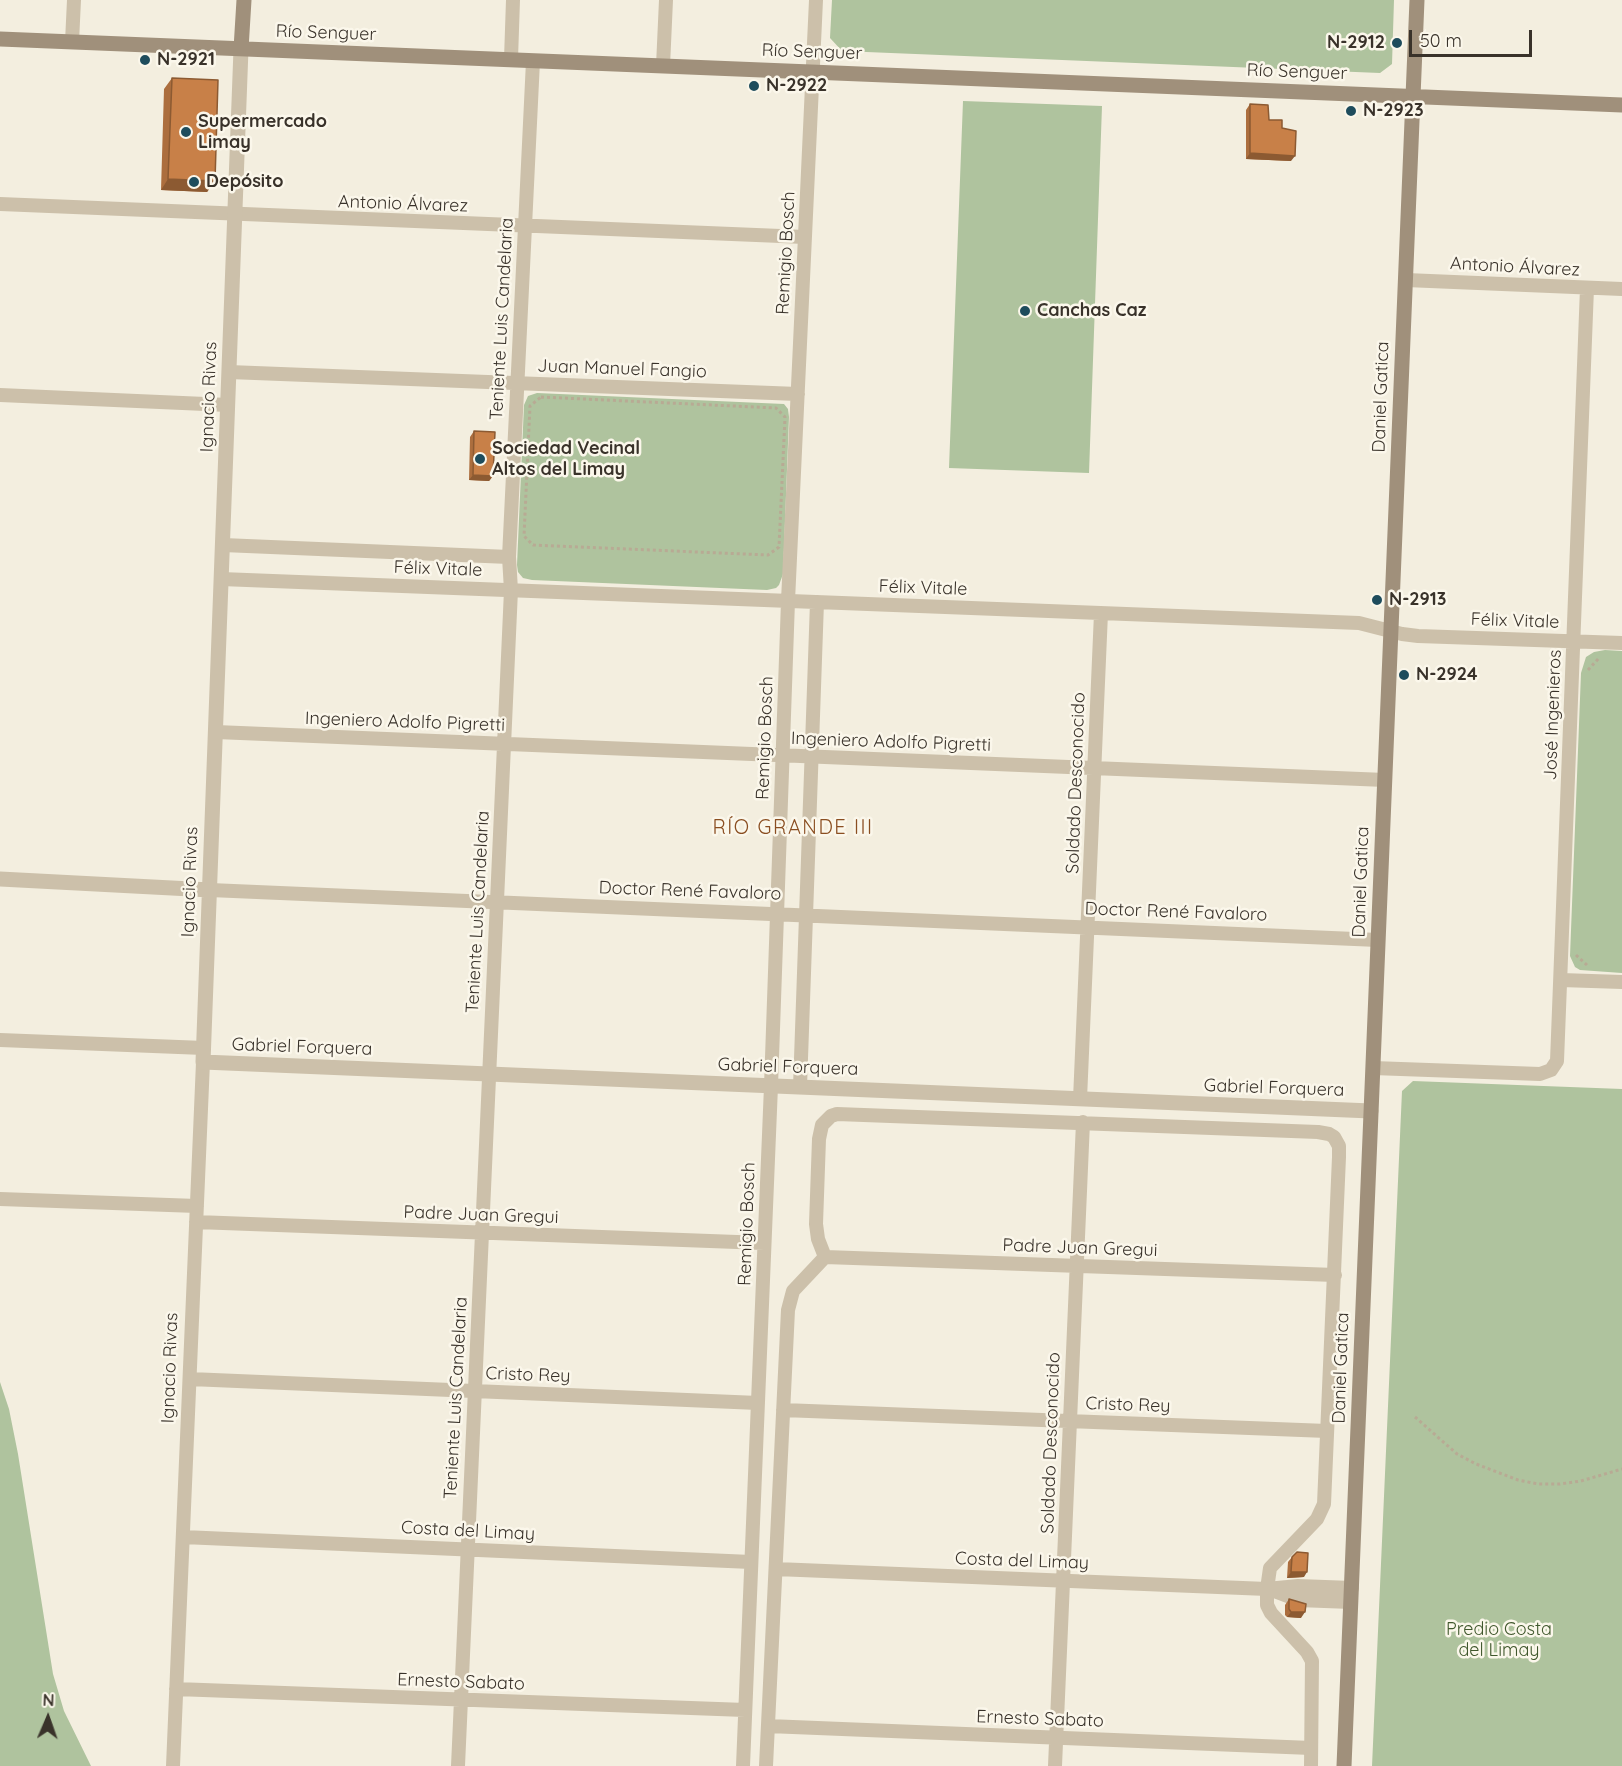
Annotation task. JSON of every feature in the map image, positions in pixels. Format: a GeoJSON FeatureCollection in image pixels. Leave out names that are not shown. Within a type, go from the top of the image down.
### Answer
{"type":"FeatureCollection","features":[{"type":"Feature","properties":{"kind":"main road","name":"Ignacio Rivas"},"geometry":{"type":"LineString","coordinates":[[242,49],[244,0]]}},
{"type":"Feature","properties":{"kind":"main road","name":"Daniel Gatica"},"geometry":{"type":"LineString","coordinates":[[1344,1766],[1417,0]]}},
{"type":"Feature","properties":{"kind":"main road","name":"Río Senguer"},"geometry":{"type":"LineString","coordinates":[[0,39],[1622,105]]}},
{"type":"Feature","properties":{"kind":"street"},"geometry":{"type":"LineString","coordinates":[[72,42],[74,0]]}},
{"type":"Feature","properties":{"kind":"street"},"geometry":{"type":"LineString","coordinates":[[511,59],[513,0]]}},
{"type":"Feature","properties":{"kind":"street"},"geometry":{"type":"LineString","coordinates":[[663,66],[666,0]]}},
{"type":"Feature","properties":{"kind":"street","name":"Remigio Bosch"},"geometry":{"type":"LineString","coordinates":[[743,1766],[788,601],[816,0]]}},
{"type":"Feature","properties":{"kind":"street","name":"Ignacio Rivas"},"geometry":{"type":"LineString","coordinates":[[173,1766],[242,49]]}},
{"type":"Feature","properties":{"kind":"street","name":"Teniente Luis Candelaria"},"geometry":{"type":"LineString","coordinates":[[458,1766],[511,590],[509,557],[533,60]]}},
{"type":"Feature","properties":{"kind":"street","name":"Antonio Álvarez"},"geometry":{"type":"LineString","coordinates":[[0,204],[805,237]]}},
{"type":"Feature","properties":{"kind":"street","name":"Antonio Álvarez"},"geometry":{"type":"LineString","coordinates":[[1406,280],[1622,289]]}},
{"type":"Feature","properties":{"kind":"street","name":"José Ingenieros"},"geometry":{"type":"LineString","coordinates":[[1373,1068],[1540,1074],[1551,1070],[1557,1055],[1587,288]]}},
{"type":"Feature","properties":{"kind":"street","name":"Juan Manuel Fangio"},"geometry":{"type":"LineString","coordinates":[[229,372],[798,394]]}},
{"type":"Feature","properties":{"kind":"street"},"geometry":{"type":"LineString","coordinates":[[0,395],[228,405]]}},
{"type":"Feature","properties":{"kind":"street","name":"Félix Vitale"},"geometry":{"type":"LineString","coordinates":[[223,545],[509,557]]}},
{"type":"Feature","properties":{"kind":"street","name":"Félix Vitale"},"geometry":{"type":"LineString","coordinates":[[222,579],[1359,623],[1419,636],[1622,643]]}},
{"type":"Feature","properties":{"kind":"street"},"geometry":{"type":"LineString","coordinates":[[800,1088],[817,602]]}},
{"type":"Feature","properties":{"kind":"street","name":"Soldado Desconocido"},"geometry":{"type":"LineString","coordinates":[[1080,1099],[1101,613]]}},
{"type":"Feature","properties":{"kind":"street","name":"Ingeniero Adolfo Pigretti"},"geometry":{"type":"LineString","coordinates":[[216,732],[1385,780]]}},
{"type":"Feature","properties":{"kind":"street","name":"Doctor René Favaloro"},"geometry":{"type":"LineString","coordinates":[[0,879],[497,903],[1378,940]]}},
{"type":"Feature","properties":{"kind":"street"},"geometry":{"type":"LineString","coordinates":[[1561,980],[1622,982]]}},
{"type":"Feature","properties":{"kind":"street","name":"Gabriel Forquera"},"geometry":{"type":"LineString","coordinates":[[0,1040],[489,1074],[1371,1112]]}},
{"type":"Feature","properties":{"kind":"street"},"geometry":{"type":"LineString","coordinates":[[766,1766],[788,1310],[790,1296],[797,1285],[825,1257],[818,1239],[816,1224],[819,1139],[822,1125],[837,1114],[848,1113],[1083,1122]]}},
{"type":"Feature","properties":{"kind":"street","name":"Soldado Desconocido"},"geometry":{"type":"LineString","coordinates":[[1056,1766],[1083,1122]]}},
{"type":"Feature","properties":{"kind":"street","name":"Daniel Gatica"},"geometry":{"type":"LineString","coordinates":[[1083,1122],[1318,1132],[1334,1137],[1339,1151],[1323,1510],[1317,1519],[1273,1563],[1268,1572],[1267,1589],[1267,1605],[1271,1614],[1307,1652],[1312,1661],[1311,1766]]}},
{"type":"Feature","properties":{"kind":"street"},"geometry":{"type":"LineString","coordinates":[[0,1199],[197,1206]]}},
{"type":"Feature","properties":{"kind":"street","name":"Padre Juan Gregui"},"geometry":{"type":"LineString","coordinates":[[196,1222],[764,1243]]}},
{"type":"Feature","properties":{"kind":"street","name":"Padre Juan Gregui"},"geometry":{"type":"LineString","coordinates":[[825,1257],[1335,1275]]}},
{"type":"Feature","properties":{"kind":"street","name":"Cristo Rey"},"geometry":{"type":"LineString","coordinates":[[189,1379],[758,1403]]}},
{"type":"Feature","properties":{"kind":"street","name":"Cristo Rey"},"geometry":{"type":"LineString","coordinates":[[783,1410],[1328,1431]]}},
{"type":"Feature","properties":{"kind":"street","name":"Costa del Limay"},"geometry":{"type":"LineString","coordinates":[[183,1537],[751,1562]]}},
{"type":"Feature","properties":{"kind":"street","name":"Costa del Limay"},"geometry":{"type":"LineString","coordinates":[[776,1569],[1267,1589],[1299,1600],[1351,1595]]}},
{"type":"Feature","properties":{"kind":"street","name":"Ernesto Sabato"},"geometry":{"type":"LineString","coordinates":[[176,1689],[745,1710]]}},
{"type":"Feature","properties":{"kind":"street","name":"Ernesto Sabato"},"geometry":{"type":"LineString","coordinates":[[768,1726],[1311,1748]]}},
{"type":"Feature","properties":{"kind":"path"},"geometry":{"type":"LineString","coordinates":[[541,397],[776,408],[785,417],[779,548],[768,555],[533,545],[524,536],[530,406],[541,397]]}},
{"type":"Feature","properties":{"kind":"path"},"geometry":{"type":"LineString","coordinates":[[1588,680],[1588,668],[1598,658],[1606,658]]}},
{"type":"Feature","properties":{"kind":"path"},"geometry":{"type":"LineString","coordinates":[[1576,955],[1587,966]]}},
{"type":"Feature","properties":{"kind":"path"},"geometry":{"type":"LineString","coordinates":[[1415,1417],[1456,1454],[1518,1480],[1538,1484],[1560,1484],[1581,1481],[1622,1468]]}},
{"type":"Feature","properties":{"kind":"green space"},"geometry":{"type":"Polygon","coordinates":[[[832,0],[1394,0],[1392,64],[1380,73],[842,51],[830,38],[832,0]]]}},
{"type":"Feature","properties":{"kind":"green space","name":"Canchas Caz"},"geometry":{"type":"Polygon","coordinates":[[[963,101],[1102,106],[1089,473],[949,468],[963,101]]]}},
{"type":"Feature","properties":{"kind":"green space"},"geometry":{"type":"Polygon","coordinates":[[[537,393],[784,404],[788,409],[789,417],[783,574],[779,585],[767,590],[523,578],[518,572],[517,565],[524,405],[528,396],[537,393]]]}},
{"type":"Feature","properties":{"kind":"green space"},"geometry":{"type":"Polygon","coordinates":[[[1622,651],[1622,973],[1580,970],[1575,967],[1570,956],[1581,673],[1586,657],[1594,652],[1622,651]]]}},
{"type":"Feature","properties":{"kind":"green space","name":"Predio Costa del Limay"},"geometry":{"type":"Polygon","coordinates":[[[1413,1081],[1622,1089],[1622,1766],[1372,1766],[1402,1091],[1413,1081]]]}},
{"type":"Feature","properties":{"kind":"green space"},"geometry":{"type":"Polygon","coordinates":[[[0,1382],[9,1409],[18,1454],[53,1674],[64,1711],[91,1766],[0,1766],[0,1382]]]}},
{"type":"Feature","properties":{"kind":"building","name":"Supermercado Limay"},"geometry":{"type":"Polygon","coordinates":[[[172,78],[218,80],[215,181],[168,179],[172,78]]]}},
{"type":"Feature","properties":{"kind":"building"},"geometry":{"type":"Polygon","coordinates":[[[1250,104],[1268,105],[1269,120],[1282,120],[1282,128],[1296,131],[1295,156],[1250,153],[1250,104]]]}},
{"type":"Feature","properties":{"kind":"building","name":"Sociedad Vecinal Altos del Limay"},"geometry":{"type":"Polygon","coordinates":[[[474,431],[495,432],[493,476],[473,475],[474,431]]]}},
{"type":"Feature","properties":{"kind":"building"},"geometry":{"type":"Polygon","coordinates":[[[1297,1552],[1308,1553],[1307,1572],[1291,1572],[1292,1557],[1297,1552]]]}},
{"type":"Feature","properties":{"kind":"building"},"geometry":{"type":"Polygon","coordinates":[[[1289,1599],[1306,1604],[1305,1612],[1291,1612],[1289,1599]]]}},
{"type":"Feature","properties":{"kind":"place","name":"N-2912"},"geometry":{"type":"Point","coordinates":[1397,43]}},
{"type":"Feature","properties":{"kind":"place","name":"N-2921"},"geometry":{"type":"Point","coordinates":[145,60]}},
{"type":"Feature","properties":{"kind":"place","name":"N-2922"},"geometry":{"type":"Point","coordinates":[754,86]}},
{"type":"Feature","properties":{"kind":"place","name":"N-2923"},"geometry":{"type":"Point","coordinates":[1351,111]}},
{"type":"Feature","properties":{"kind":"place","name":"Supermercado Limay"},"geometry":{"type":"Point","coordinates":[186,132]}},
{"type":"Feature","properties":{"kind":"place","name":"Depósito"},"geometry":{"type":"Point","coordinates":[194,182]}},
{"type":"Feature","properties":{"kind":"place","name":"Canchas Caz"},"geometry":{"type":"Point","coordinates":[1025,311]}},
{"type":"Feature","properties":{"kind":"place","name":"Sociedad Vecinal Altos del Limay"},"geometry":{"type":"Point","coordinates":[480,459]}},
{"type":"Feature","properties":{"kind":"place","name":"N-2913"},"geometry":{"type":"Point","coordinates":[1377,600]}},
{"type":"Feature","properties":{"kind":"place","name":"N-2924"},"geometry":{"type":"Point","coordinates":[1404,675]}},
{"type":"Feature","properties":{"kind":"district","name":"RÍO GRANDE III"},"geometry":{"type":"Point","coordinates":[793,828]}}]}
